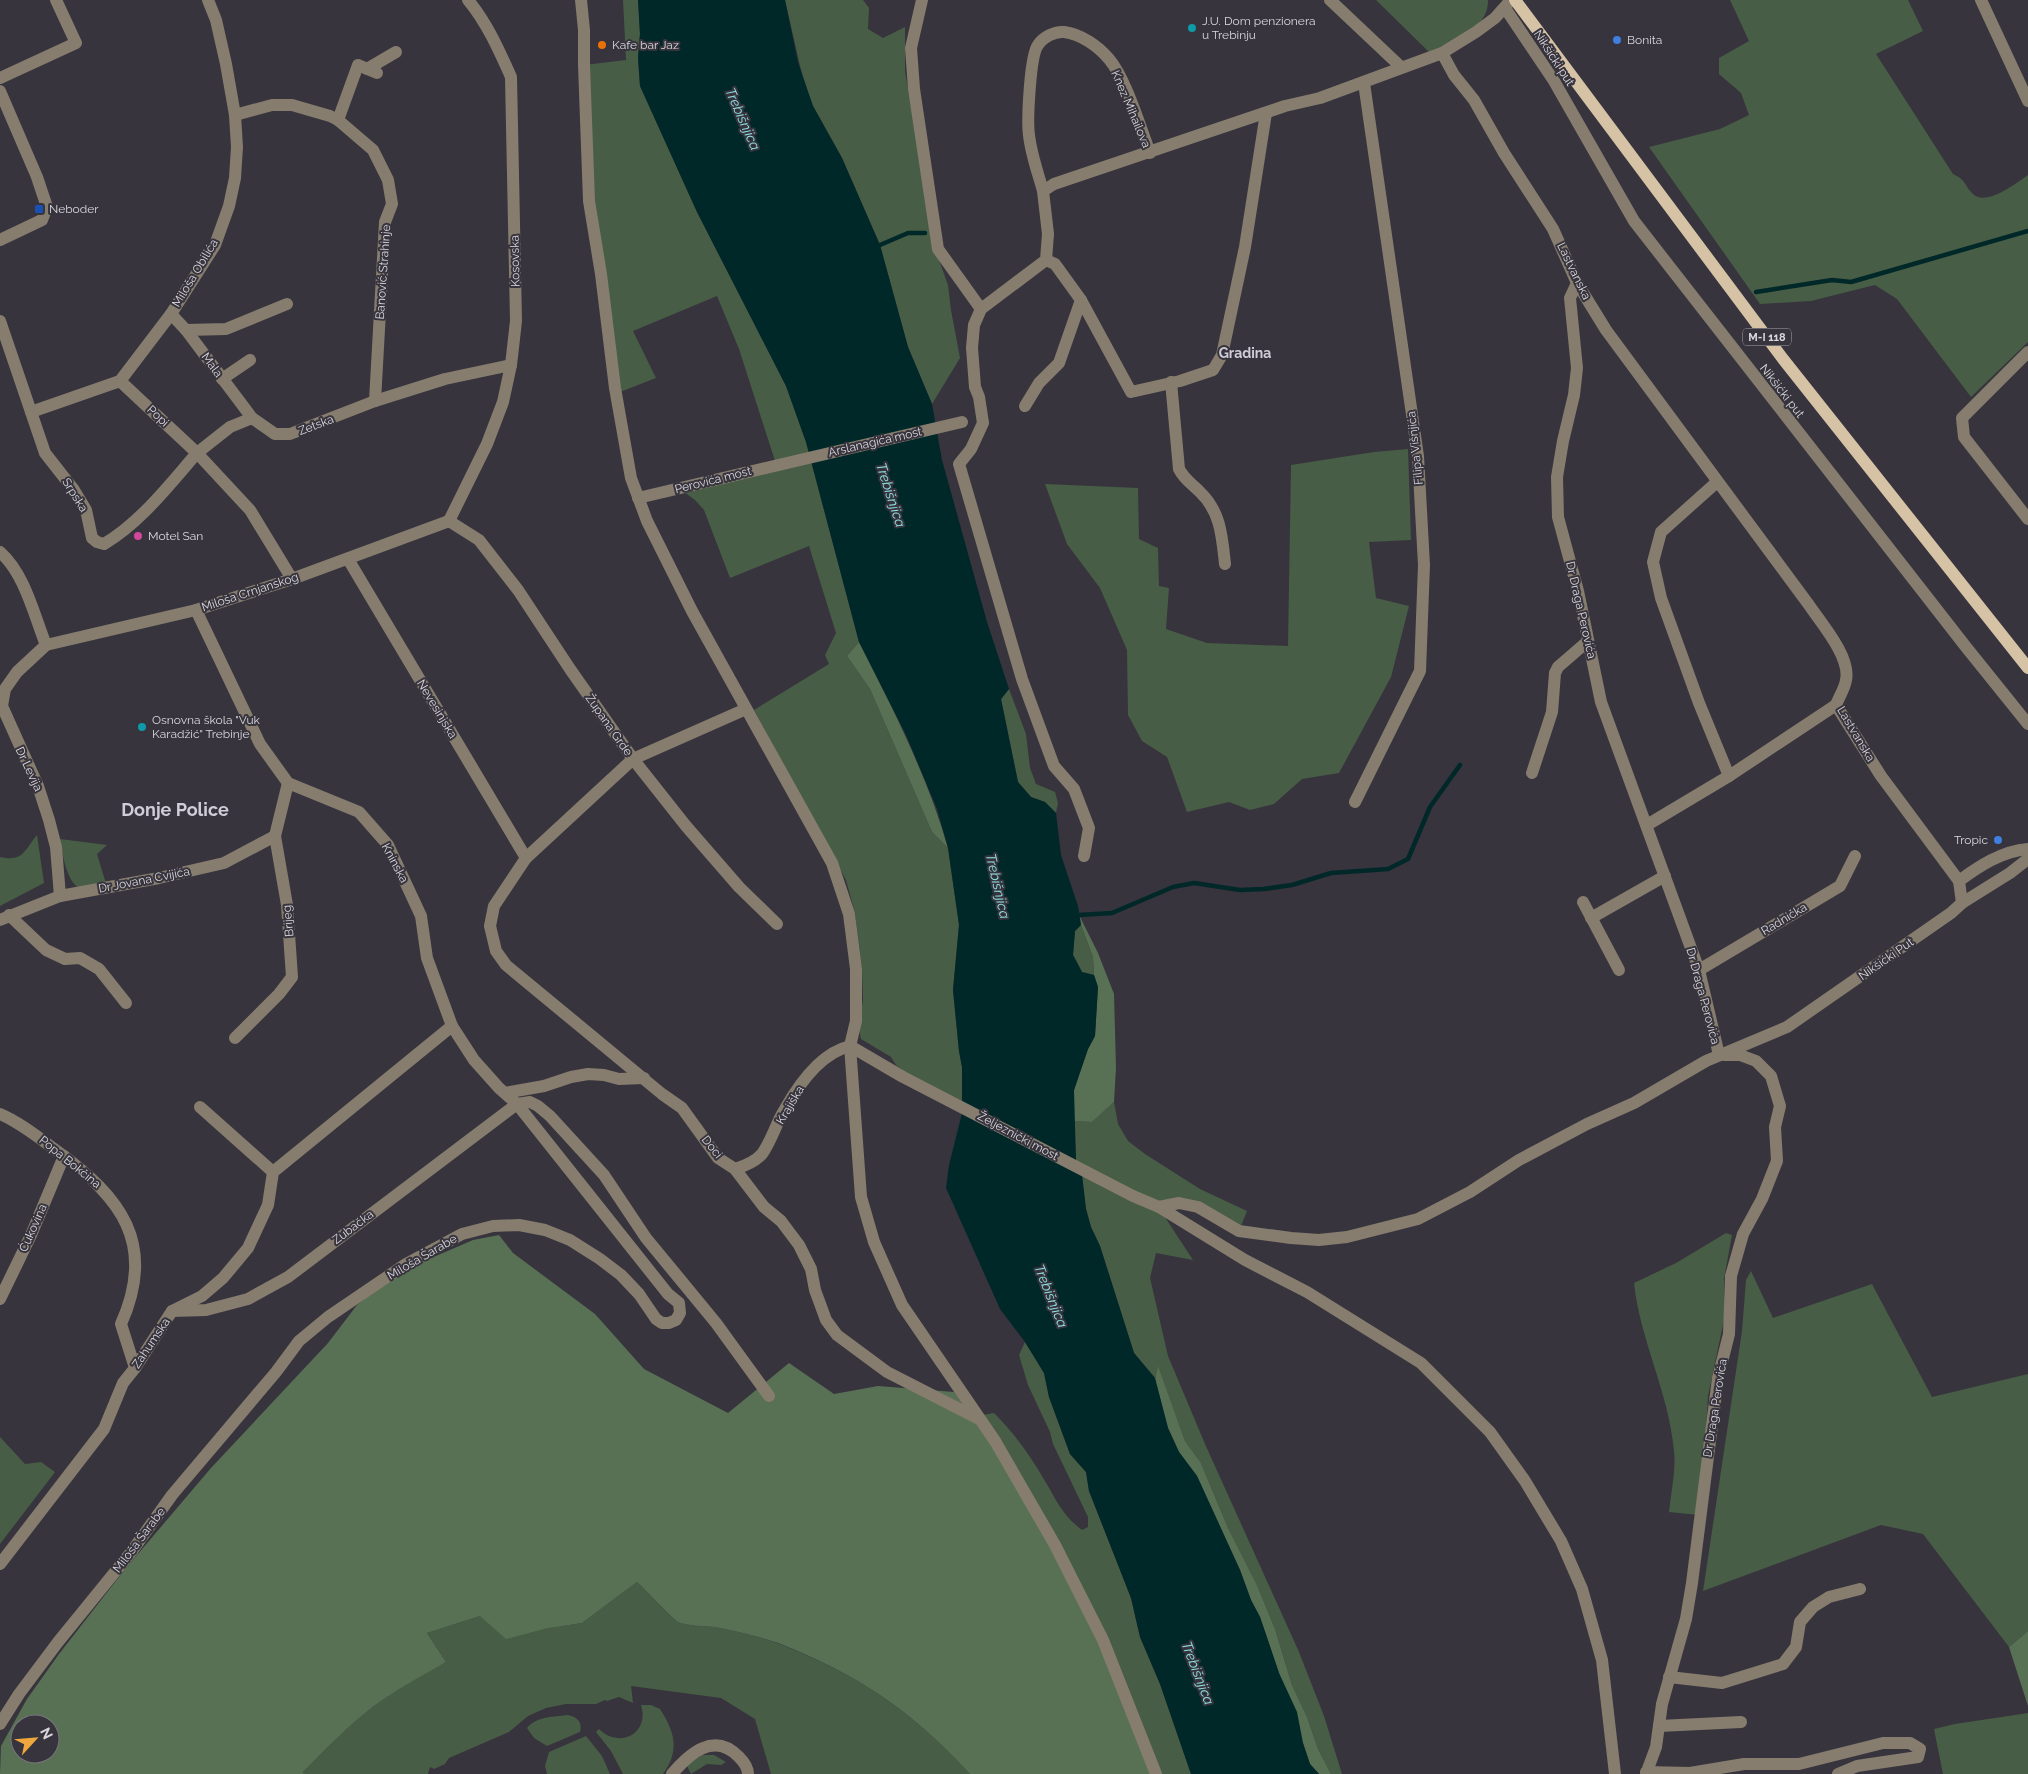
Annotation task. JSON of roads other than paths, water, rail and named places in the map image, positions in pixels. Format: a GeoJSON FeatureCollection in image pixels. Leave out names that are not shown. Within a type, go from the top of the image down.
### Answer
{"type":"FeatureCollection","features":[{"type":"Feature","properties":{"kind":"main road","name":"Nikšićki put"},"geometry":{"type":"LineString","coordinates":[[1510,3],[1783,359],[2028,668]]}},
{"type":"Feature","properties":{"kind":"street"},"geometry":{"type":"LineString","coordinates":[[0,78],[76,43],[56,0]]}},
{"type":"Feature","properties":{"kind":"street","name":"Miloša Obilića"},"geometry":{"type":"LineString","coordinates":[[120,381],[171,314],[215,245],[235,178],[235,115],[216,20],[208,0]]}},
{"type":"Feature","properties":{"kind":"street","name":"Kosovska"},"geometry":{"type":"LineString","coordinates":[[449,521],[487,444],[503,402],[511,365],[516,321],[511,156],[511,77],[499,50],[477,11],[468,0]]}},
{"type":"Feature","properties":{"kind":"street"},"geometry":{"type":"LineString","coordinates":[[581,0],[584,30],[589,201],[601,274],[616,397],[631,478],[647,521],[692,611],[832,863],[849,914],[856,969],[856,1022],[850,1046],[861,1197],[874,1242],[902,1305],[995,1441],[1055,1545],[1103,1640],[1156,1774]]}},
{"type":"Feature","properties":{"kind":"street"},"geometry":{"type":"LineString","coordinates":[[922,0],[911,48],[911,56],[914,89],[938,249],[981,309]]}},
{"type":"Feature","properties":{"kind":"street"},"geometry":{"type":"LineString","coordinates":[[1330,0],[1401,67]]}},
{"type":"Feature","properties":{"kind":"street"},"geometry":{"type":"LineString","coordinates":[[1981,0],[2028,100]]}},
{"type":"Feature","properties":{"kind":"street","name":"Knez Mihailova"},"geometry":{"type":"LineString","coordinates":[[1043,191],[1054,184],[1285,106],[1320,98],[1364,83],[1442,52],[1470,37],[1510,3]]}},
{"type":"Feature","properties":{"kind":"street","name":"Nikšićki put"},"geometry":{"type":"LineString","coordinates":[[1510,3],[1634,222],[2028,724]]}},
{"type":"Feature","properties":{"kind":"street","name":"Knez Mihailova"},"geometry":{"type":"LineString","coordinates":[[1046,260],[1048,234],[1043,191],[1029,138],[1028,123],[1034,57],[1037,45],[1047,36],[1058,31],[1072,33],[1089,41],[1109,58],[1120,77],[1150,153]]}},
{"type":"Feature","properties":{"kind":"street"},"geometry":{"type":"LineString","coordinates":[[338,120],[358,65],[372,71],[396,52]]}},
{"type":"Feature","properties":{"kind":"street","name":"Lastvanska"},"geometry":{"type":"LineString","coordinates":[[1442,52],[1454,75],[1474,100],[1504,153],[1553,229],[1577,283],[1606,330],[1809,605],[1840,652],[1846,665],[1846,679],[1836,705],[1881,776],[1959,881]]}},
{"type":"Feature","properties":{"kind":"street","name":"Filipa Višnjića"},"geometry":{"type":"LineString","coordinates":[[1355,802],[1420,671],[1424,565],[1418,456],[1364,83]]}},
{"type":"Feature","properties":{"kind":"street"},"geometry":{"type":"LineString","coordinates":[[0,91],[37,178],[47,208],[42,220],[0,240]]}},
{"type":"Feature","properties":{"kind":"street","name":"Banović Strahinje"},"geometry":{"type":"LineString","coordinates":[[235,115],[272,105],[292,105],[330,116],[338,120],[372,150],[388,180],[392,198],[385,222],[375,401]]}},
{"type":"Feature","properties":{"kind":"street"},"geometry":{"type":"LineString","coordinates":[[1084,856],[1089,828],[1074,789],[1054,766],[1022,679],[959,464],[971,450],[983,423],[979,398],[975,387],[972,348],[974,325],[981,309],[1046,260],[1055,264],[1081,300],[1131,392],[1213,370],[1222,355],[1246,247],[1266,113]]}},
{"type":"Feature","properties":{"kind":"street","name":"Dr Draga Perovića"},"geometry":{"type":"LineString","coordinates":[[1577,283],[1570,298],[1577,368],[1574,395],[1563,440],[1557,477],[1558,517],[1578,591],[1601,702],[1699,970],[1719,1054],[1740,1055],[1756,1061],[1771,1076],[1780,1106],[1775,1127],[1777,1161],[1762,1199],[1743,1234],[1731,1276],[1729,1334],[1718,1378],[1686,1619],[1669,1677],[1656,1747],[1646,1773],[1690,1773],[1744,1764],[1799,1764],[1883,1743],[1910,1742],[1920,1749],[1918,1757],[1857,1766],[1838,1774]]}},
{"type":"Feature","properties":{"kind":"street"},"geometry":{"type":"LineString","coordinates":[[1025,406],[1039,383],[1058,362],[1081,300]]}},
{"type":"Feature","properties":{"kind":"street"},"geometry":{"type":"LineString","coordinates":[[186,330],[226,329],[287,304]]}},
{"type":"Feature","properties":{"kind":"street","name":"Mala"},"geometry":{"type":"LineString","coordinates":[[171,314],[186,330],[252,418]]}},
{"type":"Feature","properties":{"kind":"street","name":"Srpska"},"geometry":{"type":"LineString","coordinates":[[0,320],[44,453],[74,490],[91,525],[92,538],[97,542],[104,544],[116,537],[142,514],[197,453]]}},
{"type":"Feature","properties":{"kind":"street"},"geometry":{"type":"LineString","coordinates":[[2028,352],[1962,418],[1964,437],[2028,519]]}},
{"type":"Feature","properties":{"kind":"street"},"geometry":{"type":"LineString","coordinates":[[222,379],[250,360]]}},
{"type":"Feature","properties":{"kind":"street","name":"Zetska"},"geometry":{"type":"LineString","coordinates":[[252,418],[275,434],[290,434],[375,401],[445,379],[511,365]]}},
{"type":"Feature","properties":{"kind":"street"},"geometry":{"type":"LineString","coordinates":[[31,412],[120,381]]}},
{"type":"Feature","properties":{"kind":"street","name":"Popi"},"geometry":{"type":"LineString","coordinates":[[120,381],[197,453]]}},
{"type":"Feature","properties":{"kind":"street"},"geometry":{"type":"LineString","coordinates":[[1171,382],[1179,469],[1183,477],[1214,508],[1220,527],[1225,564]]}},
{"type":"Feature","properties":{"kind":"street"},"geometry":{"type":"LineString","coordinates":[[252,418],[230,427],[197,453],[250,510],[292,579]]}},
{"type":"Feature","properties":{"kind":"street","name":"Arslanagića most"},"geometry":{"type":"LineString","coordinates":[[789,462],[962,422]]}},
{"type":"Feature","properties":{"kind":"street","name":"Perovića most"},"geometry":{"type":"LineString","coordinates":[[638,498],[789,462]]}},
{"type":"Feature","properties":{"kind":"street"},"geometry":{"type":"LineString","coordinates":[[1717,482],[1661,532],[1653,562],[1661,598],[1699,703],[1729,776]]}},
{"type":"Feature","properties":{"kind":"street","name":"Miloša Crnjanskog"},"geometry":{"type":"LineString","coordinates":[[46,645],[196,610],[292,579],[449,521]]}},
{"type":"Feature","properties":{"kind":"street","name":"Župana Grde"},"geometry":{"type":"LineString","coordinates":[[449,521],[479,540],[518,590],[633,759],[686,826],[739,887],[777,924]]}},
{"type":"Feature","properties":{"kind":"street"},"geometry":{"type":"LineString","coordinates":[[0,552],[10,562],[22,586],[46,645]]}},
{"type":"Feature","properties":{"kind":"street","name":"Nevesinjska"},"geometry":{"type":"LineString","coordinates":[[348,559],[526,858]]}},
{"type":"Feature","properties":{"kind":"street"},"geometry":{"type":"LineString","coordinates":[[196,610],[260,744],[288,783]]}},
{"type":"Feature","properties":{"kind":"street"},"geometry":{"type":"LineString","coordinates":[[1532,774],[1552,712],[1555,673],[1558,667],[1588,641]]}},
{"type":"Feature","properties":{"kind":"street","name":"Dr Levija"},"geometry":{"type":"LineString","coordinates":[[46,645],[5,679],[2,706],[38,786],[49,820],[56,848],[60,896]]}},
{"type":"Feature","properties":{"kind":"street"},"geometry":{"type":"LineString","coordinates":[[1647,825],[1729,776],[1836,705]]}},
{"type":"Feature","properties":{"kind":"street","name":"Doci"},"geometry":{"type":"LineString","coordinates":[[746,709],[633,759],[526,858],[494,906],[490,926],[496,951],[506,965],[662,1094],[682,1108],[718,1158],[735,1169],[764,1207],[781,1222],[800,1245],[811,1269],[815,1290],[826,1320],[837,1335],[886,1372],[979,1419]]}},
{"type":"Feature","properties":{"kind":"street","name":"Brijeg"},"geometry":{"type":"LineString","coordinates":[[235,1038],[279,994],[292,977],[287,905],[275,836],[288,783]]}},
{"type":"Feature","properties":{"kind":"street","name":"Kninska"},"geometry":{"type":"LineString","coordinates":[[288,783],[359,812],[388,845],[421,916],[426,958],[452,1026],[474,1060],[517,1104]]}},
{"type":"Feature","properties":{"kind":"street","name":"Dr Jovana Cvijića"},"geometry":{"type":"LineString","coordinates":[[5,918],[60,896],[159,878],[224,863],[275,836]]}},
{"type":"Feature","properties":{"kind":"street"},"geometry":{"type":"LineString","coordinates":[[1962,903],[1959,881],[1996,857],[2020,849],[2028,849]]}},
{"type":"Feature","properties":{"kind":"street","name":"Radnička"},"geometry":{"type":"LineString","coordinates":[[1699,970],[1840,886],[1856,856]]}},
{"type":"Feature","properties":{"kind":"street","name":"Nikšićki Put"},"geometry":{"type":"LineString","coordinates":[[1159,1207],[1180,1203],[1198,1207],[1238,1231],[1319,1240],[1347,1237],[1418,1219],[1443,1207],[1519,1160],[1587,1124],[1634,1103],[1719,1054],[1787,1027],[1919,937],[1962,903],[2010,873],[2028,859]]}},
{"type":"Feature","properties":{"kind":"street"},"geometry":{"type":"LineString","coordinates":[[1591,918],[1665,876]]}},
{"type":"Feature","properties":{"kind":"street"},"geometry":{"type":"LineString","coordinates":[[1583,902],[1619,970]]}},
{"type":"Feature","properties":{"kind":"street","name":"Dr Jovana Cvijića"},"geometry":{"type":"LineString","coordinates":[[5,918],[46,950],[65,959],[80,958],[98,969],[126,1002]]}},
{"type":"Feature","properties":{"kind":"street"},"geometry":{"type":"LineString","coordinates":[[200,1107],[273,1172],[452,1026]]}},
{"type":"Feature","properties":{"kind":"street","name":"Željeznički most"},"geometry":{"type":"LineString","coordinates":[[850,1046],[903,1077],[1133,1196],[1159,1207],[1246,1260],[1307,1292],[1421,1363],[1490,1432],[1525,1481],[1561,1541],[1582,1589],[1602,1660],[1615,1774]]}},
{"type":"Feature","properties":{"kind":"street","name":"Krajiška"},"geometry":{"type":"LineString","coordinates":[[735,1169],[749,1164],[761,1155],[784,1109],[811,1072],[828,1056],[850,1046]]}},
{"type":"Feature","properties":{"kind":"street"},"geometry":{"type":"LineString","coordinates":[[505,1093],[544,1086],[588,1074],[624,1079],[644,1078]]}},
{"type":"Feature","properties":{"kind":"street"},"geometry":{"type":"LineString","coordinates":[[517,1104],[530,1102],[538,1106],[550,1116],[604,1175],[646,1238],[710,1316],[769,1396]]}},
{"type":"Feature","properties":{"kind":"street","name":"Zubačka"},"geometry":{"type":"LineString","coordinates":[[172,1311],[206,1310],[248,1299],[288,1277],[517,1104]]}},
{"type":"Feature","properties":{"kind":"street","name":"Miloša Šarabe"},"geometry":{"type":"LineString","coordinates":[[0,1724],[19,1694],[58,1642],[132,1552],[172,1495],[276,1372],[299,1341],[328,1317],[406,1264],[462,1234],[493,1226],[519,1225],[545,1230],[570,1240],[600,1258],[621,1275],[639,1294],[656,1319],[662,1323],[670,1323],[676,1320],[680,1313],[679,1302],[668,1294],[517,1104]]}},
{"type":"Feature","properties":{"kind":"street","name":"Popa Bokčina"},"geometry":{"type":"LineString","coordinates":[[0,1114],[20,1124],[64,1156],[98,1183],[117,1205],[131,1236],[135,1254],[135,1280],[129,1306],[121,1324],[135,1368]]}},
{"type":"Feature","properties":{"kind":"street","name":"Ćukovina"},"geometry":{"type":"LineString","coordinates":[[0,1299],[31,1236],[64,1156]]}},
{"type":"Feature","properties":{"kind":"street","name":"Zahumska"},"geometry":{"type":"LineString","coordinates":[[0,1564],[104,1428],[123,1383],[172,1311],[202,1296],[223,1278],[248,1248],[268,1205],[273,1172]]}},
{"type":"Feature","properties":{"kind":"street"},"geometry":{"type":"LineString","coordinates":[[1669,1677],[1722,1683],[1783,1664],[1796,1647],[1800,1622],[1813,1607],[1829,1598],[1860,1590]]}},
{"type":"Feature","properties":{"kind":"street"},"geometry":{"type":"LineString","coordinates":[[1659,1726],[1741,1722]]}},
{"type":"Feature","properties":{"kind":"street"},"geometry":{"type":"LineString","coordinates":[[672,1774],[693,1753],[716,1746],[723,1747],[737,1754],[748,1769],[748,1774]]}},
{"type":"Feature","properties":{"kind":"water","name":"Trebišnjica"},"geometry":{"type":"Polygon","coordinates":[[[638,0],[785,0],[798,62],[813,106],[842,158],[880,245],[908,347],[932,404],[942,460],[987,622],[1009,689],[1001,699],[1018,782],[1031,797],[1045,802],[1056,813],[1061,855],[1078,906],[1081,925],[1075,931],[1073,955],[1082,972],[1094,975],[1098,987],[1095,1036],[1088,1049],[1074,1090],[1076,1161],[1082,1175],[1086,1209],[1091,1227],[1100,1246],[1134,1353],[1155,1378],[1168,1428],[1179,1452],[1197,1476],[1240,1570],[1251,1600],[1260,1617],[1279,1673],[1297,1712],[1303,1743],[1310,1764],[1319,1774],[1191,1774],[1160,1684],[1140,1637],[1131,1598],[1089,1491],[1086,1472],[1070,1454],[1049,1397],[1044,1373],[1025,1342],[1000,1309],[946,1188],[949,1165],[962,1113],[962,1067],[953,990],[959,925],[948,848],[937,809],[906,735],[859,642],[806,442],[786,386],[697,212],[640,86],[638,0]]]}},
{"type":"Feature","properties":{"kind":"waterway"},"geometry":{"type":"LineString","coordinates":[[1756,292],[1832,280],[1851,282],[2028,231]]}},
{"type":"Feature","properties":{"kind":"waterway"},"geometry":{"type":"LineString","coordinates":[[880,245],[908,233],[925,233]]}},
{"type":"Feature","properties":{"kind":"waterway"},"geometry":{"type":"LineString","coordinates":[[1079,915],[1112,913],[1173,887],[1194,883],[1240,890],[1264,889],[1292,885],[1331,873],[1388,869],[1408,859],[1430,807],[1460,765]]}},
{"type":"Feature","properties":{"kind":"place","name":"J.U. Dom penzionera u Trebinju"},"geometry":{"type":"Point","coordinates":[1192,28]}},
{"type":"Feature","properties":{"kind":"place","name":"Bonita"},"geometry":{"type":"Point","coordinates":[1617,40]}},
{"type":"Feature","properties":{"kind":"place","name":"Kafe bar Jaz"},"geometry":{"type":"Point","coordinates":[602,45]}},
{"type":"Feature","properties":{"kind":"place","name":"Neboder"},"geometry":{"type":"Point","coordinates":[39,209]}},
{"type":"Feature","properties":{"kind":"place","name":"Motel San"},"geometry":{"type":"Point","coordinates":[138,536]}},
{"type":"Feature","properties":{"kind":"place","name":"Osnovna škola \"Vuk Karadžić\" Trebinje"},"geometry":{"type":"Point","coordinates":[142,727]}},
{"type":"Feature","properties":{"kind":"place","name":"Tropic"},"geometry":{"type":"Point","coordinates":[1998,840]}},
{"type":"Feature","properties":{"kind":"district","name":"Gradina"},"geometry":{"type":"Point","coordinates":[1245,353]}},
{"type":"Feature","properties":{"kind":"district","name":"Donje Police"},"geometry":{"type":"Point","coordinates":[175,810]}}]}
